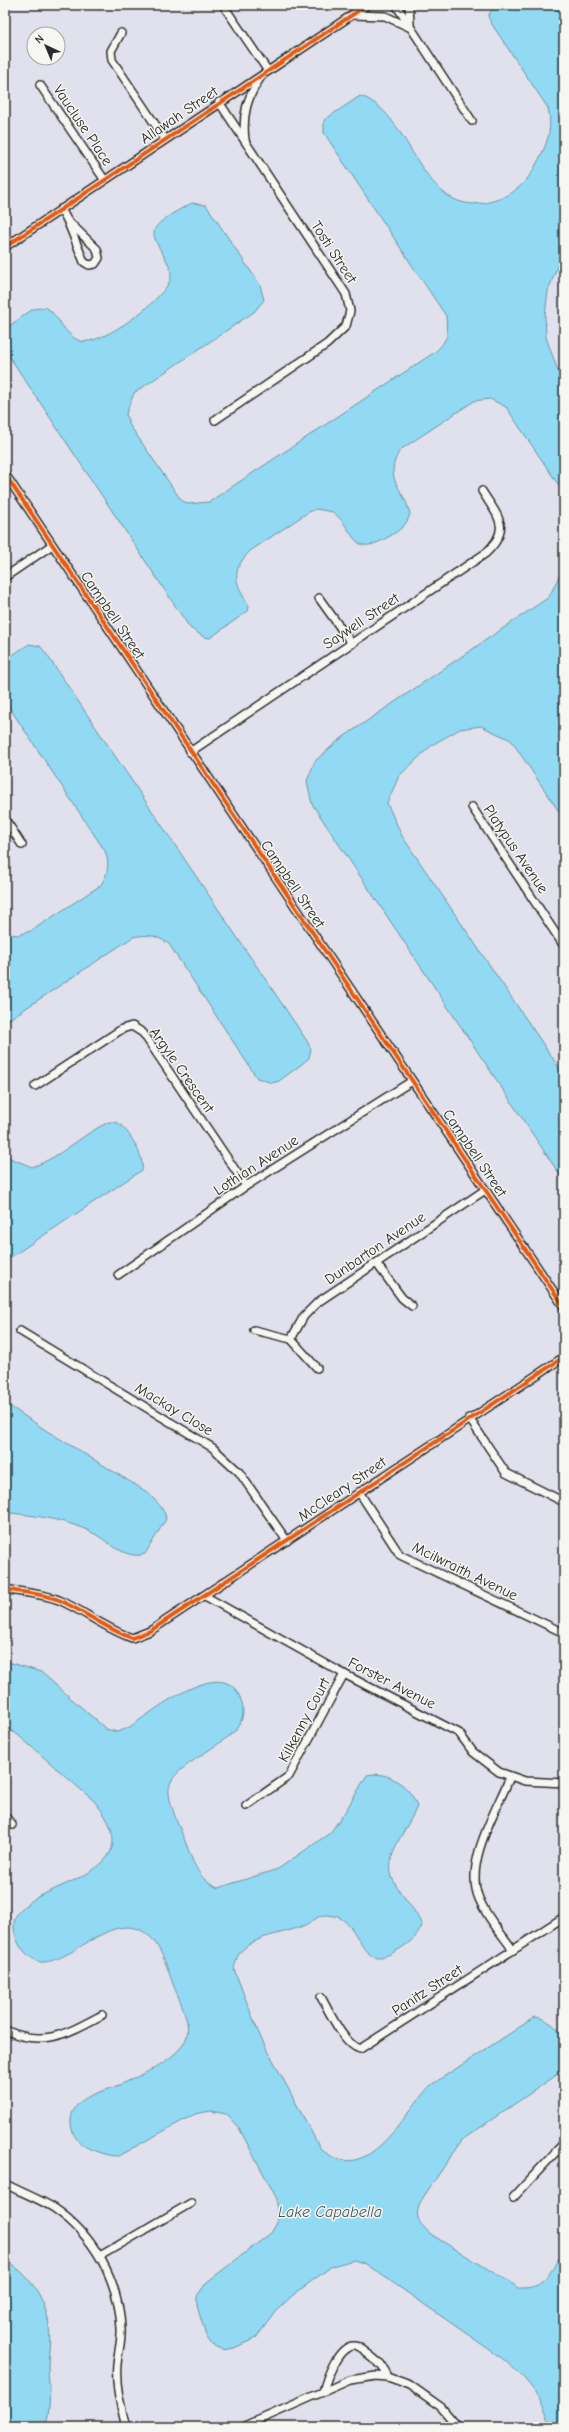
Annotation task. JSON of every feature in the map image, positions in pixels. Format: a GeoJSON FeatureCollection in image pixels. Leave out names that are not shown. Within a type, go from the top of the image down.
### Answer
{"type":"FeatureCollection","features":[{"type":"Feature","properties":{"kind":"street"},"geometry":{"type":"LineString","coordinates":[[223,5],[266,72],[252,91],[245,107],[246,141]]}},
{"type":"Feature","properties":{"kind":"street","name":"Allawah Street"},"geometry":{"type":"LineString","coordinates":[[5,247],[219,102],[367,5]]}},
{"type":"Feature","properties":{"kind":"street"},"geometry":{"type":"LineString","coordinates":[[396,5],[472,121]]}},
{"type":"Feature","properties":{"kind":"street"},"geometry":{"type":"LineString","coordinates":[[409,5],[409,21],[412,29]]}},
{"type":"Feature","properties":{"kind":"street"},"geometry":{"type":"LineString","coordinates":[[351,16],[369,14],[385,16],[396,19],[412,29]]}},
{"type":"Feature","properties":{"kind":"street"},"geometry":{"type":"LineString","coordinates":[[121,33],[111,51],[112,60],[165,139]]}},
{"type":"Feature","properties":{"kind":"street","name":"Vaucluse Place"},"geometry":{"type":"LineString","coordinates":[[40,85],[104,179]]}},
{"type":"Feature","properties":{"kind":"street","name":"Tosti Street"},"geometry":{"type":"LineString","coordinates":[[215,420],[327,344],[346,326],[350,311],[346,294],[219,102]]}},
{"type":"Feature","properties":{"kind":"street"},"geometry":{"type":"LineString","coordinates":[[60,209],[67,220],[84,262],[89,265],[95,264],[99,258],[98,251],[67,220]]}},
{"type":"Feature","properties":{"kind":"street","name":"Campbell Street"},"geometry":{"type":"LineString","coordinates":[[5,474],[190,752],[564,1307]]}},
{"type":"Feature","properties":{"kind":"street","name":"Saywell Street"},"geometry":{"type":"LineString","coordinates":[[190,752],[486,553],[496,543],[502,528],[498,517],[482,491]]}},
{"type":"Feature","properties":{"kind":"street"},"geometry":{"type":"LineString","coordinates":[[5,577],[52,545]]}},
{"type":"Feature","properties":{"kind":"street"},"geometry":{"type":"LineString","coordinates":[[319,598],[352,644]]}},
{"type":"Feature","properties":{"kind":"street","name":"Platypus Avenue"},"geometry":{"type":"LineString","coordinates":[[472,807],[564,946]]}},
{"type":"Feature","properties":{"kind":"street"},"geometry":{"type":"LineString","coordinates":[[5,819],[22,845]]}},
{"type":"Feature","properties":{"kind":"street","name":"Argyle Crescent"},"geometry":{"type":"LineString","coordinates":[[35,1086],[122,1028],[132,1026],[143,1033],[246,1186]]}},
{"type":"Feature","properties":{"kind":"street","name":"Lothian Avenue"},"geometry":{"type":"LineString","coordinates":[[118,1275],[246,1186],[412,1081]]}},
{"type":"Feature","properties":{"kind":"street","name":"Dunbarton Avenue"},"geometry":{"type":"LineString","coordinates":[[291,1339],[304,1316],[318,1302],[486,1190]]}},
{"type":"Feature","properties":{"kind":"street"},"geometry":{"type":"LineString","coordinates":[[377,1264],[402,1298],[412,1306]]}},
{"type":"Feature","properties":{"kind":"street"},"geometry":{"type":"LineString","coordinates":[[254,1330],[291,1339],[317,1368]]}},
{"type":"Feature","properties":{"kind":"street","name":"Mackay Close"},"geometry":{"type":"LineString","coordinates":[[20,1331],[213,1448],[239,1472],[287,1541]]}},
{"type":"Feature","properties":{"kind":"street","name":"McCleary Street"},"geometry":{"type":"LineString","coordinates":[[5,1588],[37,1593],[60,1600],[114,1631],[132,1638],[150,1632],[469,1418],[564,1357]]}},
{"type":"Feature","properties":{"kind":"street"},"geometry":{"type":"LineString","coordinates":[[469,1418],[506,1473],[564,1502]]}},
{"type":"Feature","properties":{"kind":"street","name":"Mcilwraith Avenue"},"geometry":{"type":"LineString","coordinates":[[359,1492],[400,1555],[564,1633]]}},
{"type":"Feature","properties":{"kind":"street","name":"Forster Avenue"},"geometry":{"type":"LineString","coordinates":[[205,1596],[344,1674],[460,1733],[473,1752],[499,1772],[525,1781],[564,1783]]}},
{"type":"Feature","properties":{"kind":"street","name":"Kilkenny Court"},"geometry":{"type":"LineString","coordinates":[[246,1806],[289,1776],[344,1674]]}},
{"type":"Feature","properties":{"kind":"street"},"geometry":{"type":"LineString","coordinates":[[510,1777],[477,1858],[474,1878],[478,1897],[513,1950]]}},
{"type":"Feature","properties":{"kind":"street"},"geometry":{"type":"LineString","coordinates":[[5,1816],[12,1825]]}},
{"type":"Feature","properties":{"kind":"street","name":"Panitz Street"},"geometry":{"type":"LineString","coordinates":[[321,1997],[347,2041],[354,2048],[360,2049],[564,1917]]}},
{"type":"Feature","properties":{"kind":"street"},"geometry":{"type":"LineString","coordinates":[[5,2030],[32,2039],[46,2038],[73,2030],[102,2015]]}},
{"type":"Feature","properties":{"kind":"street"},"geometry":{"type":"LineString","coordinates":[[513,2198],[564,2143]]}},
{"type":"Feature","properties":{"kind":"street"},"geometry":{"type":"LineString","coordinates":[[5,2184],[54,2208],[68,2219],[89,2240],[100,2256],[115,2292],[121,2329],[117,2386],[126,2427]]}},
{"type":"Feature","properties":{"kind":"street"},"geometry":{"type":"LineString","coordinates":[[100,2256],[191,2203]]}},
{"type":"Feature","properties":{"kind":"street"},"geometry":{"type":"LineString","coordinates":[[323,2392],[328,2374],[341,2353],[349,2347],[356,2347],[374,2358],[385,2368],[388,2377]]}},
{"type":"Feature","properties":{"kind":"street"},"geometry":{"type":"LineString","coordinates":[[243,2427],[323,2392],[364,2377],[388,2377],[410,2385],[440,2408],[458,2427]]}},
{"type":"Feature","properties":{"kind":"water"},"geometry":{"type":"Polygon","coordinates":[[[495,5],[564,5],[564,249],[548,291],[545,315],[546,337],[558,371],[564,381],[564,493],[506,407],[490,399],[474,401],[400,450],[395,460],[393,469],[394,476],[410,514],[405,524],[400,529],[377,543],[368,545],[361,544],[333,512],[316,509],[307,513],[250,551],[243,559],[237,572],[237,578],[238,585],[249,607],[248,611],[210,638],[204,637],[190,628],[5,350],[5,329],[33,309],[46,307],[55,315],[70,335],[80,341],[90,341],[117,329],[132,319],[158,297],[167,286],[171,277],[169,265],[154,237],[156,228],[164,219],[192,203],[206,205],[260,285],[264,300],[254,312],[134,393],[126,414],[129,424],[181,500],[188,504],[209,502],[435,352],[442,345],[447,336],[446,316],[324,133],[324,120],[360,96],[378,106],[393,122],[433,182],[449,196],[468,203],[493,201],[520,187],[533,170],[546,143],[550,123],[548,108],[491,23],[488,16],[495,5]]]}},
{"type":"Feature","properties":{"kind":"water"},"geometry":{"type":"Polygon","coordinates":[[[564,566],[564,675],[559,699],[561,713],[564,717],[564,819],[511,740],[481,726],[460,729],[432,745],[399,776],[387,803],[402,836],[564,1075],[564,1181],[312,804],[307,781],[315,761],[339,740],[549,597],[564,566]]]}},
{"type":"Feature","properties":{"kind":"water"},"geometry":{"type":"Polygon","coordinates":[[[29,644],[40,646],[45,652],[307,1041],[311,1049],[309,1058],[279,1081],[272,1083],[257,1078],[169,944],[152,936],[133,937],[5,1022],[5,933],[17,935],[31,931],[101,885],[107,872],[108,864],[105,851],[5,701],[5,660],[29,644]]]}},
{"type":"Feature","properties":{"kind":"water"},"geometry":{"type":"Polygon","coordinates":[[[109,1122],[118,1123],[127,1132],[139,1152],[142,1170],[5,1261],[5,1156],[32,1167],[52,1158],[109,1122]]]}},
{"type":"Feature","properties":{"kind":"water"},"geometry":{"type":"Polygon","coordinates":[[[5,1403],[47,1431],[147,1492],[156,1501],[164,1511],[166,1519],[145,1554],[132,1555],[125,1553],[95,1534],[75,1525],[43,1517],[10,1513],[5,1509],[5,1403]]]}},
{"type":"Feature","properties":{"kind":"water","name":"Lake Capabella"},"geometry":{"type":"Polygon","coordinates":[[[5,1661],[41,1672],[106,1729],[117,1732],[128,1728],[168,1701],[201,1684],[217,1681],[230,1684],[239,1695],[243,1707],[242,1719],[238,1727],[231,1735],[175,1776],[170,1784],[169,1793],[171,1805],[197,1869],[205,1880],[218,1888],[278,1869],[330,1833],[345,1812],[367,1775],[383,1775],[398,1782],[410,1792],[417,1806],[393,1853],[391,1872],[394,1882],[416,1914],[422,1926],[414,1938],[396,1951],[384,1956],[375,1957],[368,1953],[353,1930],[346,1923],[338,1917],[323,1915],[309,1923],[265,1937],[249,1945],[239,1954],[234,1969],[259,2034],[320,2148],[337,2159],[353,2160],[368,2154],[383,2143],[396,2129],[431,2085],[535,2017],[544,2019],[559,2031],[565,2043],[564,2070],[462,2140],[424,2196],[417,2213],[422,2226],[432,2235],[519,2288],[529,2288],[542,2282],[551,2272],[564,2251],[564,2427],[552,2427],[539,2397],[524,2378],[503,2359],[366,2264],[354,2260],[332,2266],[293,2295],[275,2312],[256,2338],[234,2348],[223,2350],[212,2345],[206,2336],[197,2306],[197,2296],[207,2282],[271,2233],[277,2223],[277,2199],[239,2128],[226,2114],[211,2111],[195,2114],[118,2156],[90,2149],[80,2143],[75,2137],[72,2131],[71,2118],[77,2105],[90,2096],[133,2079],[154,2068],[174,2054],[186,2039],[186,2018],[160,1951],[154,1941],[141,1930],[127,1927],[113,1930],[57,1959],[44,1962],[30,1957],[22,1949],[18,1942],[14,1930],[14,1923],[22,1908],[38,1897],[82,1876],[101,1864],[112,1848],[111,1828],[94,1801],[18,1735],[5,1727],[5,1661]]]}},
{"type":"Feature","properties":{"kind":"water"},"geometry":{"type":"Polygon","coordinates":[[[5,2261],[22,2272],[29,2280],[41,2298],[48,2317],[50,2337],[48,2367],[50,2397],[49,2412],[45,2427],[5,2427],[5,2261]]]}},
{"type":"Feature","properties":{"kind":"cycle path"},"geometry":{"type":"LineString","coordinates":[[5,247],[367,5]]}},
{"type":"Feature","properties":{"kind":"cycle path"},"geometry":{"type":"LineString","coordinates":[[5,474],[564,1307]]}},
{"type":"Feature","properties":{"kind":"cycle path"},"geometry":{"type":"LineString","coordinates":[[5,1589],[39,1594],[59,1600],[113,1630],[132,1638],[150,1631],[564,1357]]}}]}
